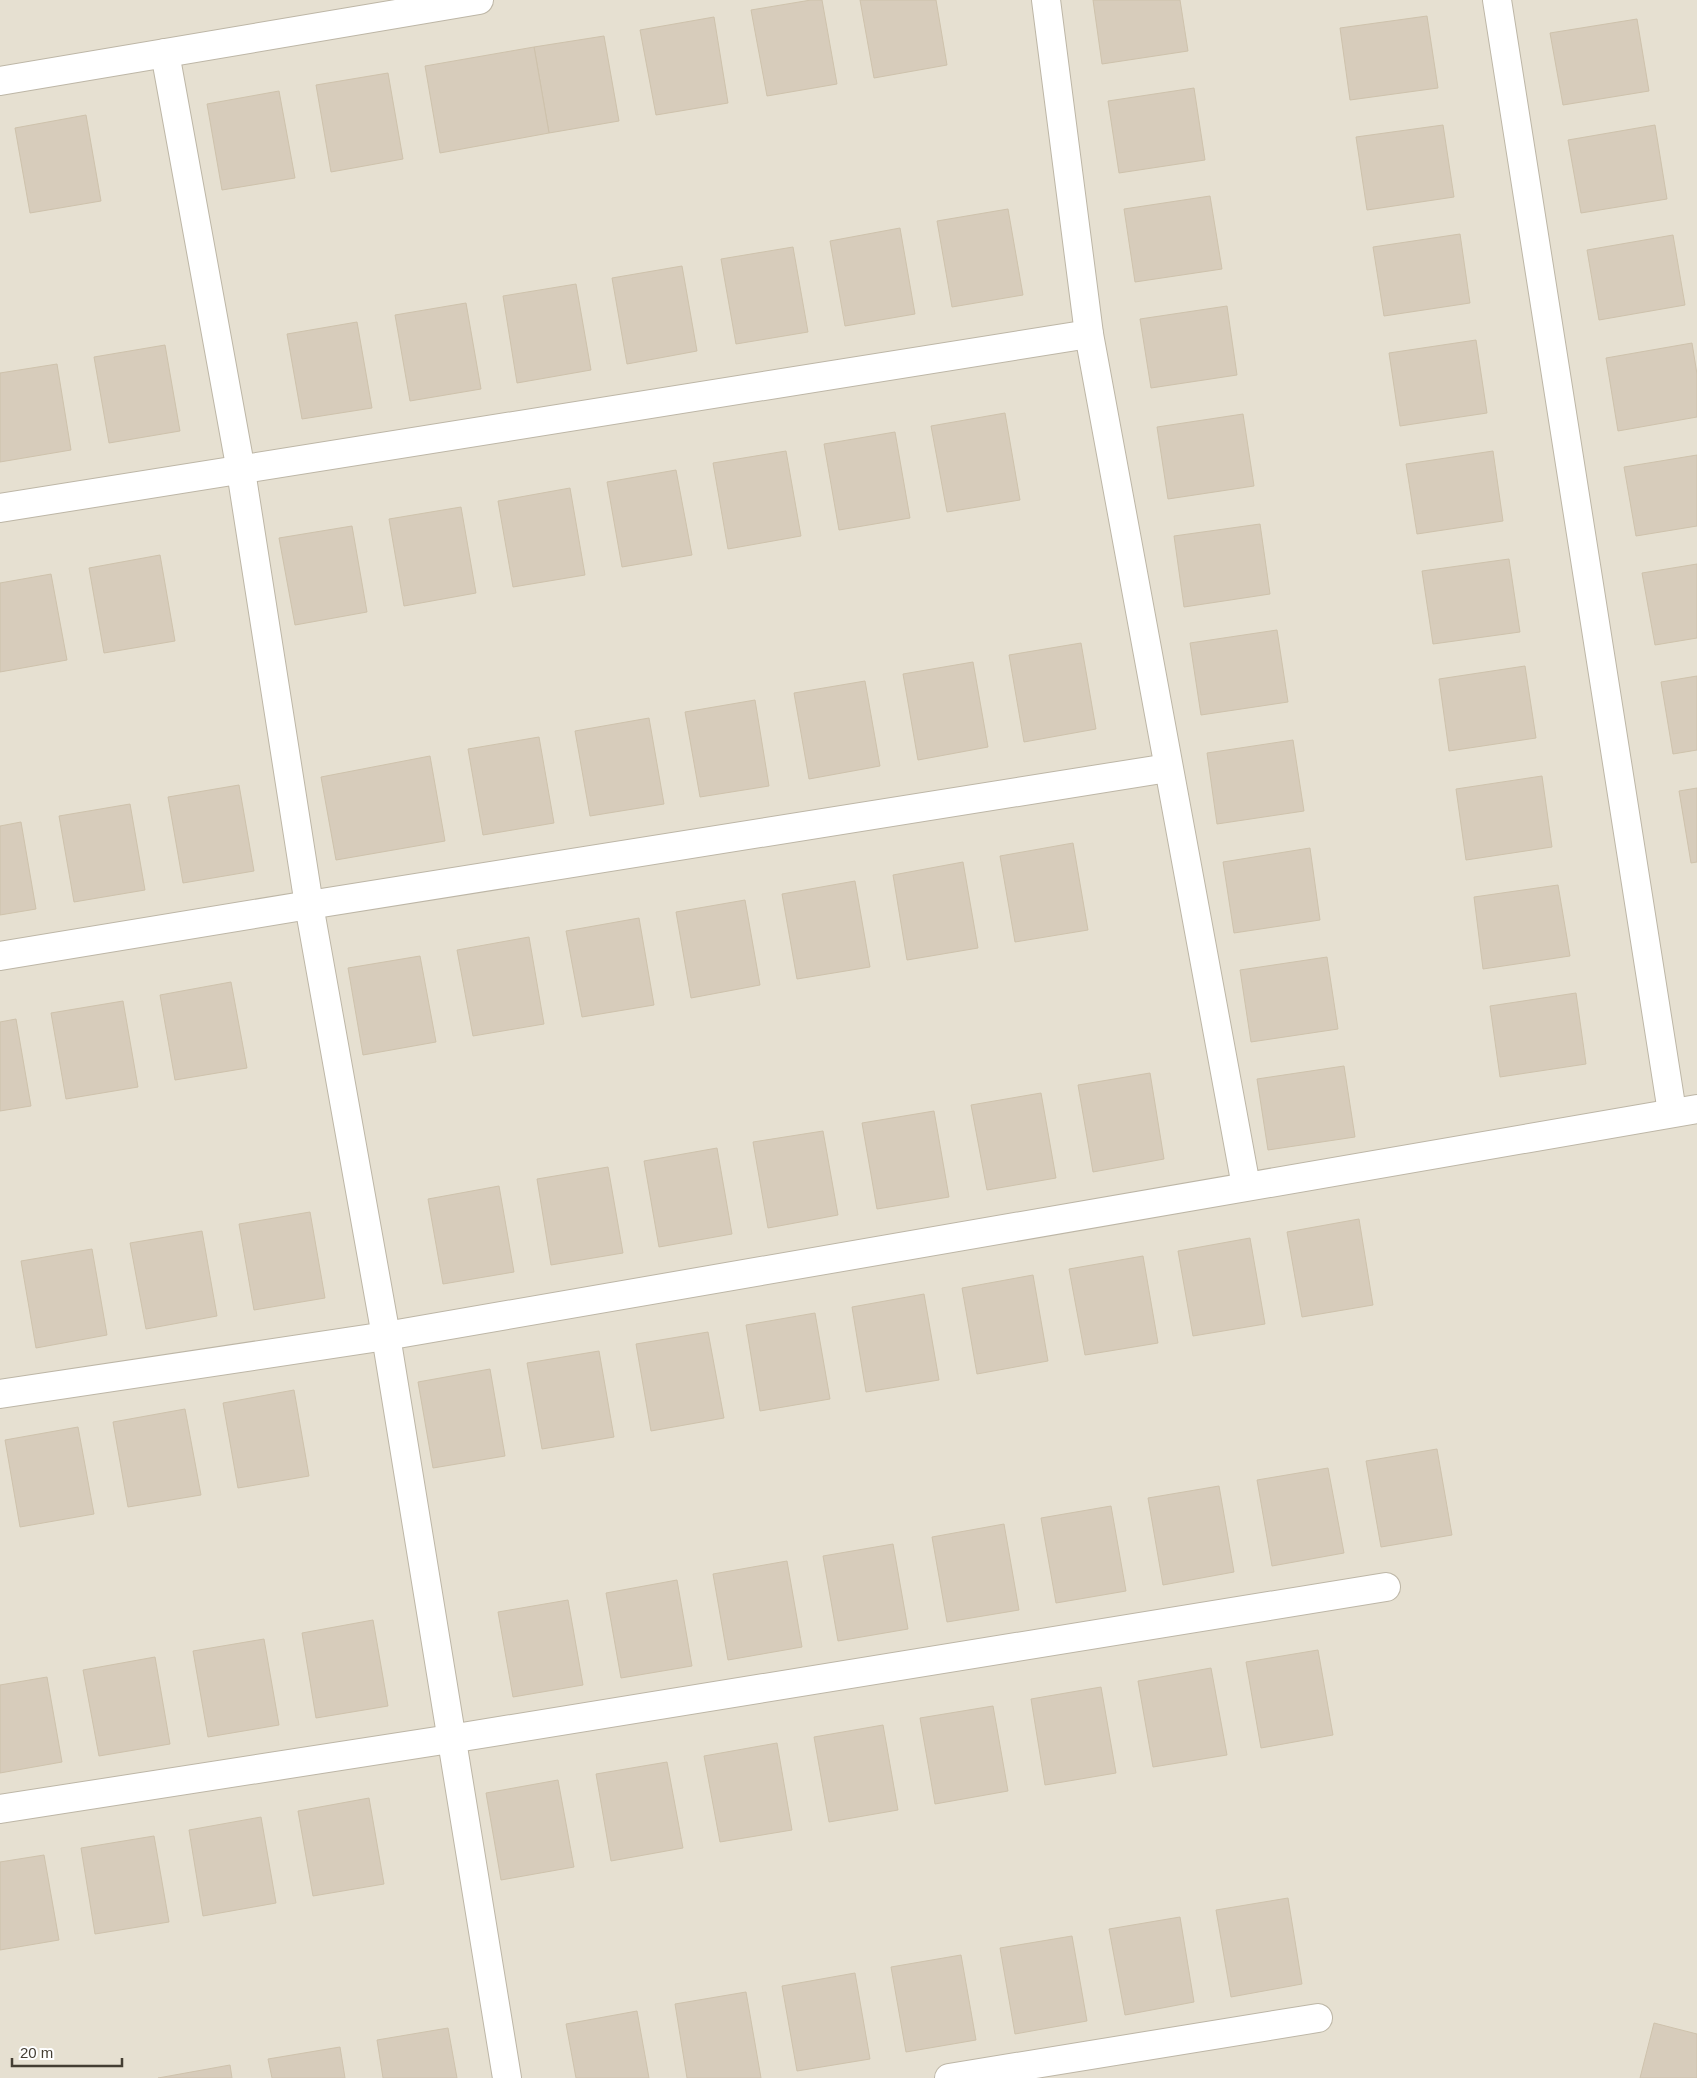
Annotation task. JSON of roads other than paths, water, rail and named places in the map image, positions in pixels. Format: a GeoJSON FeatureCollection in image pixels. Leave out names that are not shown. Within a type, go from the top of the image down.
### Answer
{"type":"FeatureCollection","features":[{"type":"Feature","properties":{"kind":"street"},"geometry":{"type":"LineString","coordinates":[[0,81],[479,0]]}},
{"type":"Feature","properties":{"kind":"street"},"geometry":{"type":"LineString","coordinates":[[1046,0],[1089,334],[1246,1186]]}},
{"type":"Feature","properties":{"kind":"street"},"geometry":{"type":"LineString","coordinates":[[0,1394],[386,1336],[1684,1110],[1496,0]]}},
{"type":"Feature","properties":{"kind":"street"},"geometry":{"type":"LineString","coordinates":[[165,53],[240,471],[309,904],[386,1336],[450,1739],[507,2078]]}},
{"type":"Feature","properties":{"kind":"street"},"geometry":{"type":"LineString","coordinates":[[0,508],[1089,334]]}},
{"type":"Feature","properties":{"kind":"street"},"geometry":{"type":"LineString","coordinates":[[0,956],[309,904],[1168,768]]}},
{"type":"Feature","properties":{"kind":"street"},"geometry":{"type":"LineString","coordinates":[[0,1809],[450,1739],[1386,1587]]}},
{"type":"Feature","properties":{"kind":"street"},"geometry":{"type":"LineString","coordinates":[[949,2078],[1318,2018]]}}]}
